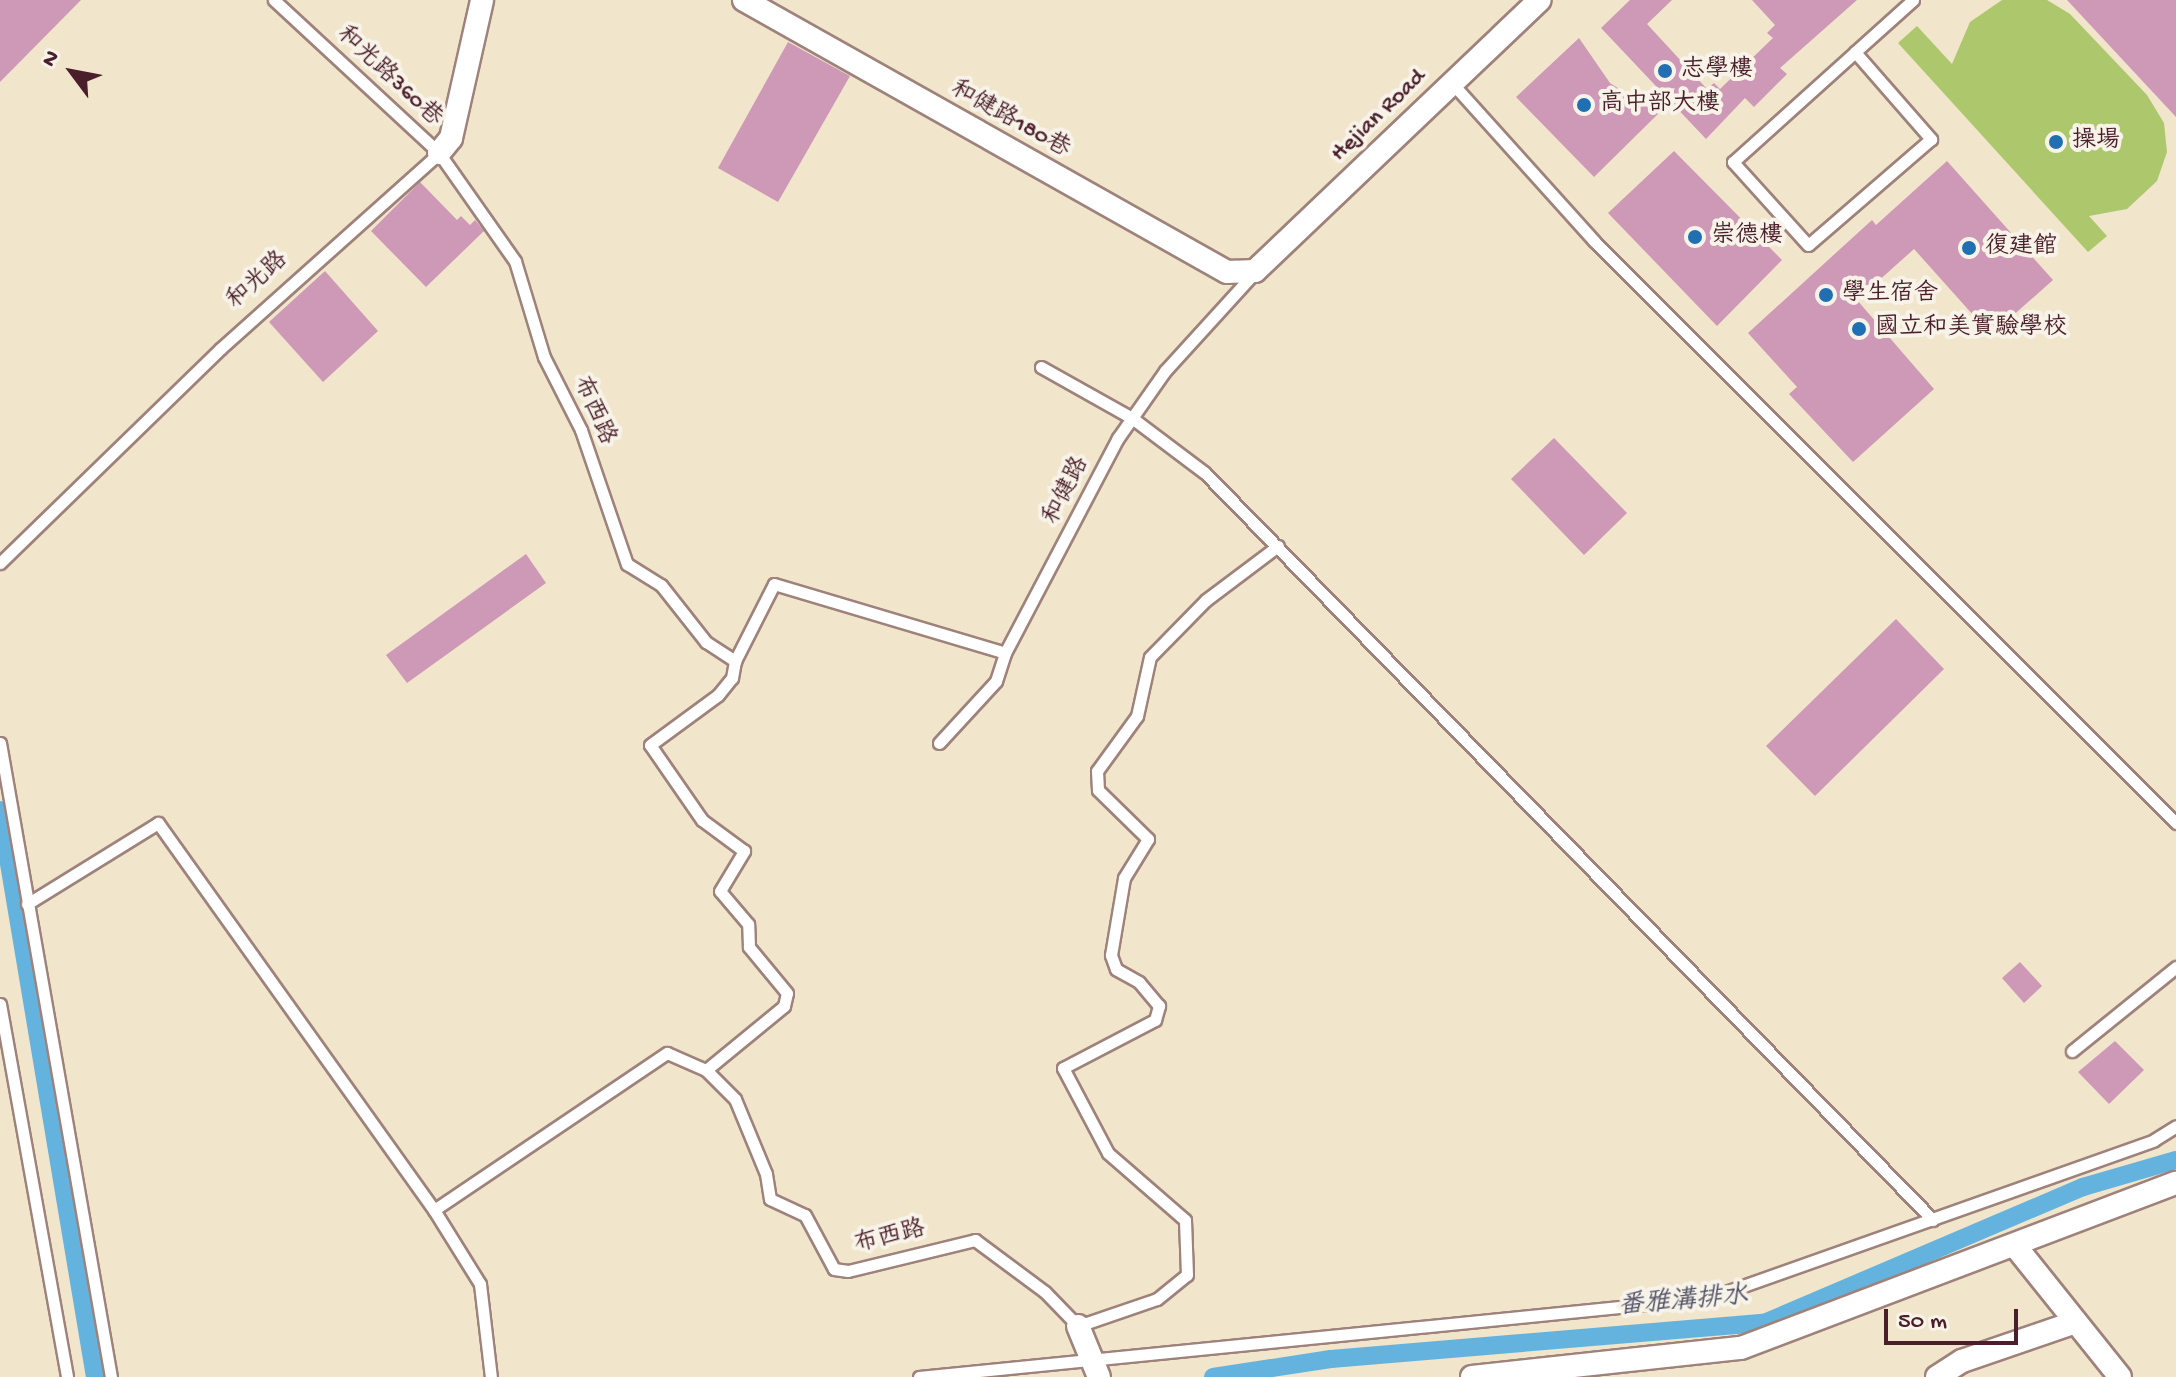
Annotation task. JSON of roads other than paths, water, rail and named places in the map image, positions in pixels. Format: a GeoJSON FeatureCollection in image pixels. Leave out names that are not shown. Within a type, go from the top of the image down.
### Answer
{"type":"FeatureCollection","features":[{"type":"Feature","properties":{"kind":"street","name":"和光路"},"geometry":{"type":"LineString","coordinates":[[439,153],[451,138],[482,0]]}},
{"type":"Feature","properties":{"kind":"street","name":"和健路180巷"},"geometry":{"type":"LineString","coordinates":[[744,0],[1227,272],[1255,271]]}},
{"type":"Feature","properties":{"kind":"street","name":"Hejian Road"},"geometry":{"type":"LineString","coordinates":[[1255,271],[1540,0]]}},
{"type":"Feature","properties":{"kind":"street"},"geometry":{"type":"LineString","coordinates":[[1472,1377],[1741,1348],[2016,1247],[2176,1183]]}},
{"type":"Feature","properties":{"kind":"street"},"geometry":{"type":"LineString","coordinates":[[2016,1247],[2120,1377]]}},
{"type":"Feature","properties":{"kind":"street"},"geometry":{"type":"LineString","coordinates":[[1937,1377],[1962,1361],[2076,1322]]}},
{"type":"Feature","properties":{"kind":"street"},"geometry":{"type":"LineString","coordinates":[[1078,1326],[1095,1368]]}},
{"type":"Feature","properties":{"kind":"lane","name":"和光路360巷"},"geometry":{"type":"LineString","coordinates":[[274,0],[439,153]]}},
{"type":"Feature","properties":{"kind":"lane"},"geometry":{"type":"LineString","coordinates":[[1855,52],[1931,139],[1808,245],[1733,162],[1855,52],[1913,0]]}},
{"type":"Feature","properties":{"kind":"lane"},"geometry":{"type":"LineString","coordinates":[[1451,82],[1594,241],[2176,823]]}},
{"type":"Feature","properties":{"kind":"lane","name":"和光路"},"geometry":{"type":"LineString","coordinates":[[0,563],[220,349],[439,153]]}},
{"type":"Feature","properties":{"kind":"lane","name":"布西路"},"geometry":{"type":"LineString","coordinates":[[439,153],[515,261],[544,357],[581,430],[627,564],[661,585],[706,642],[735,661]]}},
{"type":"Feature","properties":{"kind":"lane","name":"和健路"},"geometry":{"type":"LineString","coordinates":[[939,743],[996,681],[1005,653],[1132,418],[1165,371],[1255,271]]}},
{"type":"Feature","properties":{"kind":"lane"},"geometry":{"type":"LineString","coordinates":[[1041,367],[1132,418],[1205,473],[1933,1220]]}},
{"type":"Feature","properties":{"kind":"lane"},"geometry":{"type":"LineString","coordinates":[[1078,1326],[1157,1299],[1187,1275],[1189,1245],[1185,1220],[1099,1140],[1063,1068],[1155,1020],[1159,1006],[1139,982],[1116,969],[1111,955],[1124,878],[1148,839],[1098,790],[1097,771],[1137,716],[1150,657],[1206,600],[1278,546]]}},
{"type":"Feature","properties":{"kind":"lane"},"geometry":{"type":"LineString","coordinates":[[706,1070],[784,1006],[787,993],[749,947],[748,924],[720,891],[744,851],[702,820],[650,745],[718,695],[732,678],[735,661],[774,584],[1005,653]]}},
{"type":"Feature","properties":{"kind":"lane"},"geometry":{"type":"LineString","coordinates":[[0,743],[111,1377]]}},
{"type":"Feature","properties":{"kind":"lane"},"geometry":{"type":"LineString","coordinates":[[27,904],[158,823],[434,1210],[480,1284],[491,1377]]}},
{"type":"Feature","properties":{"kind":"lane"},"geometry":{"type":"LineString","coordinates":[[2072,1051],[2176,967]]}},
{"type":"Feature","properties":{"kind":"lane"},"geometry":{"type":"LineString","coordinates":[[0,1004],[67,1377]]}},
{"type":"Feature","properties":{"kind":"lane","name":"布西路"},"geometry":{"type":"LineString","coordinates":[[434,1210],[646,1063],[667,1053],[706,1070],[740,1109],[770,1199],[805,1215],[834,1269],[848,1271],[975,1240],[1045,1292],[1078,1326]]}},
{"type":"Feature","properties":{"kind":"lane"},"geometry":{"type":"LineString","coordinates":[[919,1377],[1095,1368],[1709,1298],[2154,1140],[2176,1126]]}},
{"type":"Feature","properties":{"kind":"waterway"},"geometry":{"type":"LineString","coordinates":[[0,810],[95,1377]]}},
{"type":"Feature","properties":{"kind":"waterway","name":"番雅溝排水"},"geometry":{"type":"LineString","coordinates":[[1213,1377],[1331,1359],[1764,1323],[2083,1187],[2176,1160]]}},
{"type":"Feature","properties":{"kind":"place","name":"志學樓"},"geometry":{"type":"Point","coordinates":[1665,71]}},
{"type":"Feature","properties":{"kind":"place","name":"高中部大樓"},"geometry":{"type":"Point","coordinates":[1584,105]}},
{"type":"Feature","properties":{"kind":"place","name":"操場"},"geometry":{"type":"Point","coordinates":[2056,142]}},
{"type":"Feature","properties":{"kind":"place","name":"崇德樓"},"geometry":{"type":"Point","coordinates":[1695,237]}},
{"type":"Feature","properties":{"kind":"place","name":"復建館"},"geometry":{"type":"Point","coordinates":[1969,248]}},
{"type":"Feature","properties":{"kind":"place","name":"學生宿舍"},"geometry":{"type":"Point","coordinates":[1826,295]}},
{"type":"Feature","properties":{"kind":"place","name":"國立和美實驗學校"},"geometry":{"type":"Point","coordinates":[1859,329]}}]}
